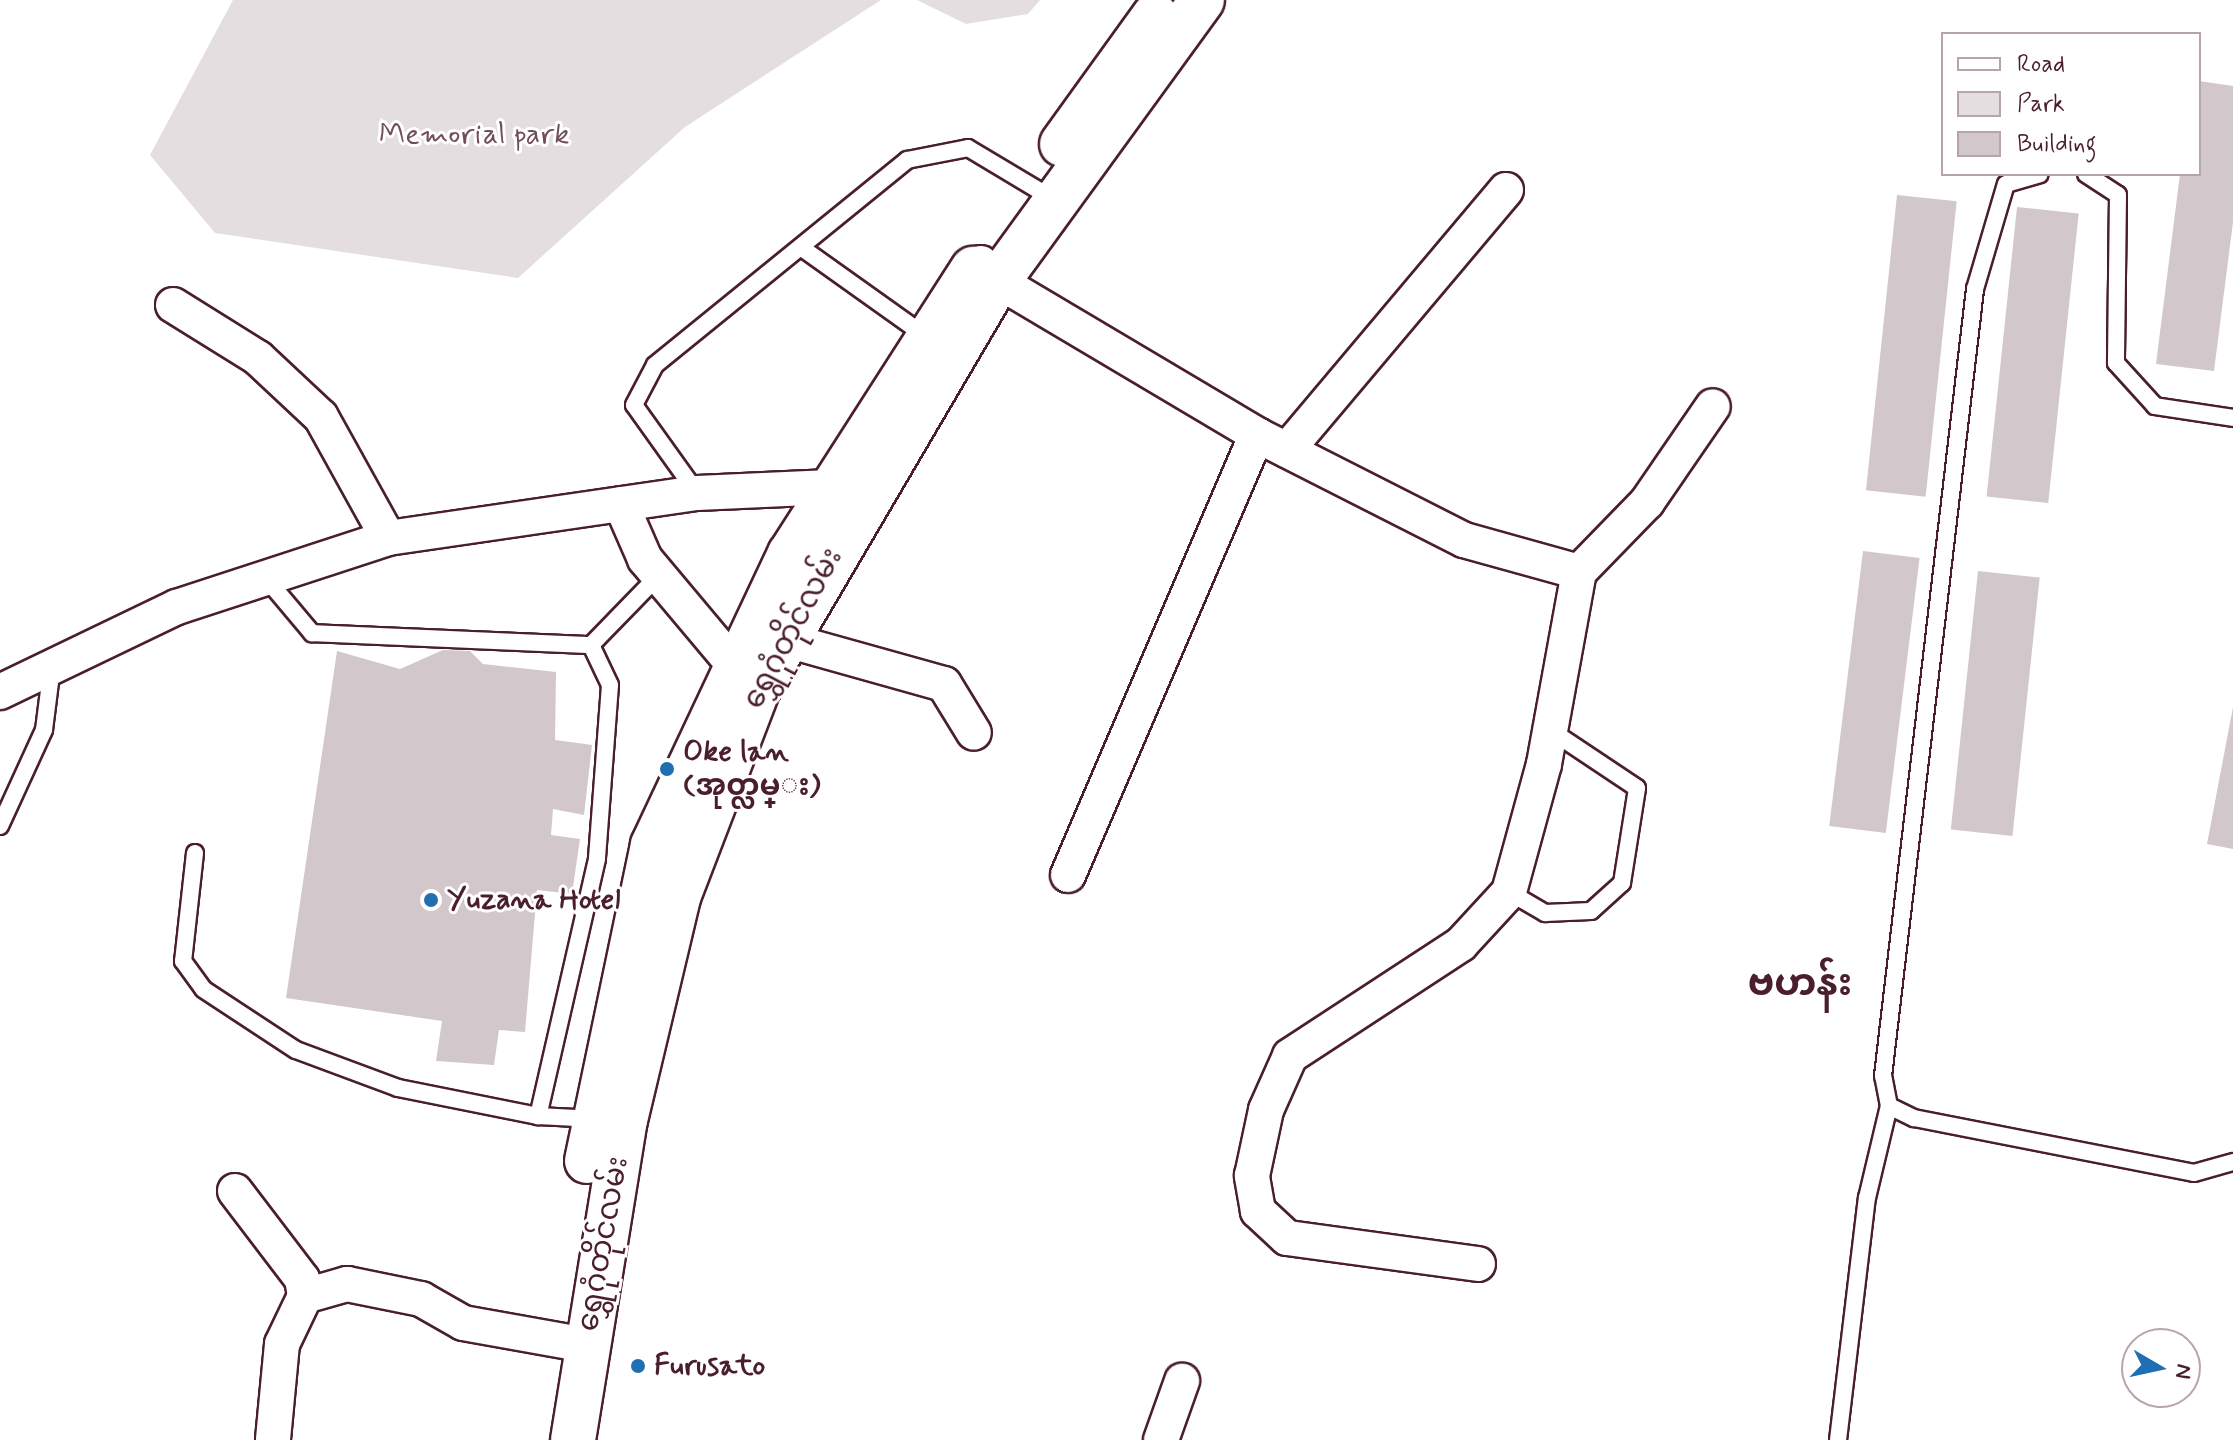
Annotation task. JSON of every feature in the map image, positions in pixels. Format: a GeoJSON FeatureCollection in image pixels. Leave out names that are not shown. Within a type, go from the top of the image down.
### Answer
{"type":"FeatureCollection","features":[{"type":"Feature","properties":{"kind":"main road","name":"ရွှေဂုံတိုင်လမ်း"},"geometry":{"type":"LineString","coordinates":[[545,1440],[571,1345],[610,1120],[678,897],[757,657],[831,488],[939,346],[1043,193],[1165,0]]}},
{"type":"Feature","properties":{"kind":"main road","name":"ရွှေဂုံတိုင်လမ်း"},"geometry":{"type":"LineString","coordinates":[[1043,193],[1202,0]]}},
{"type":"Feature","properties":{"kind":"main road","name":"ရွှေဂုံတိုင်လမ်း"},"geometry":{"type":"LineString","coordinates":[[757,657],[874,484],[939,346]]}},
{"type":"Feature","properties":{"kind":"main road","name":"ရွှေဂုံတိုင်လမ်း"},"geometry":{"type":"LineString","coordinates":[[571,1345],[573,1440]]}},
{"type":"Feature","properties":{"kind":"street"},"geometry":{"type":"LineString","coordinates":[[1287,450],[1506,190]]}},
{"type":"Feature","properties":{"kind":"street"},"geometry":{"type":"LineString","coordinates":[[988,271],[1257,435],[1464,540],[1579,572]]}},
{"type":"Feature","properties":{"kind":"street"},"geometry":{"type":"LineString","coordinates":[[173,305],[258,358],[321,417],[388,538]]}},
{"type":"Feature","properties":{"kind":"street"},"geometry":{"type":"LineString","coordinates":[[1478,1264],[1287,1238],[1258,1211],[1252,1176],[1266,1110],[1290,1056],[1461,944],[1509,892],[1550,730],[1579,572],[1647,502],[1713,406]]}},
{"type":"Feature","properties":{"kind":"street"},"geometry":{"type":"LineString","coordinates":[[1068,875],[1257,435]]}},
{"type":"Feature","properties":{"kind":"street"},"geometry":{"type":"LineString","coordinates":[[0,692],[53,661],[263,575],[388,538],[697,493],[874,484]]}},
{"type":"Feature","properties":{"kind":"street"},"geometry":{"type":"LineString","coordinates":[[621,504],[658,576],[757,657],[944,684],[974,733]]}},
{"type":"Feature","properties":{"kind":"street"},"geometry":{"type":"LineString","coordinates":[[235,1191],[302,1279],[305,1296],[282,1344],[273,1440]]}},
{"type":"Feature","properties":{"kind":"street"},"geometry":{"type":"LineString","coordinates":[[305,1296],[347,1284],[421,1299],[463,1323],[571,1345]]}},
{"type":"Feature","properties":{"kind":"street"},"geometry":{"type":"LineString","coordinates":[[1161,1440],[1182,1381]]}},
{"type":"Feature","properties":{"kind":"lane"},"geometry":{"type":"LineString","coordinates":[[697,493],[634,405],[655,365],[907,160],[968,148],[1043,193]]}},
{"type":"Feature","properties":{"kind":"lane"},"geometry":{"type":"LineString","coordinates":[[1838,1440],[1867,1198],[1889,1106],[1885,1061],[1975,289],[2006,184],[2033,176]]}},
{"type":"Feature","properties":{"kind":"lane"},"geometry":{"type":"LineString","coordinates":[[2089,176],[2118,195],[2116,363],[2155,406],[2233,418]]}},
{"type":"Feature","properties":{"kind":"lane"},"geometry":{"type":"LineString","coordinates":[[802,248],[939,346]]}},
{"type":"Feature","properties":{"kind":"lane"},"geometry":{"type":"LineString","coordinates":[[263,575],[312,633],[591,645],[658,576]]}},
{"type":"Feature","properties":{"kind":"lane"},"geometry":{"type":"LineString","coordinates":[[538,1116],[597,859],[610,685],[591,645]]}},
{"type":"Feature","properties":{"kind":"lane"},"geometry":{"type":"LineString","coordinates":[[0,826],[44,730],[53,661]]}},
{"type":"Feature","properties":{"kind":"lane"},"geometry":{"type":"LineString","coordinates":[[1509,892],[1545,913],[1591,911],[1622,883],[1637,788],[1550,730]]}},
{"type":"Feature","properties":{"kind":"lane"},"geometry":{"type":"LineString","coordinates":[[195,853],[183,961],[203,989],[296,1050],[398,1088],[538,1116],[610,1120]]}},
{"type":"Feature","properties":{"kind":"lane"},"geometry":{"type":"LineString","coordinates":[[1889,1106],[1914,1118],[2194,1173],[2233,1162]]}},
{"type":"Feature","properties":{"kind":"green space","name":"Memorial park"},"geometry":{"type":"Polygon","coordinates":[[[233,0],[881,0],[685,127],[518,278],[215,233],[150,155],[233,0]]]}},
{"type":"Feature","properties":{"kind":"green space"},"geometry":{"type":"Polygon","coordinates":[[[917,0],[1040,0],[1028,14],[966,24],[917,0]]]}},
{"type":"Feature","properties":{"kind":"building"},"geometry":{"type":"Polygon","coordinates":[[[2201,81],[2233,86],[2233,222],[2214,371],[2156,364],[2180,176],[2201,176],[2201,81]]]}},
{"type":"Feature","properties":{"kind":"building"},"geometry":{"type":"Polygon","coordinates":[[[1897,195],[1957,201],[1926,497],[1866,490],[1897,195]]]}},
{"type":"Feature","properties":{"kind":"building"},"geometry":{"type":"Polygon","coordinates":[[[2017,207],[2079,213],[2048,503],[1987,496],[2017,207]]]}},
{"type":"Feature","properties":{"kind":"building"},"geometry":{"type":"Polygon","coordinates":[[[1863,551],[1920,558],[1886,833],[1829,826],[1863,551]]]}},
{"type":"Feature","properties":{"kind":"building"},"geometry":{"type":"Polygon","coordinates":[[[1978,571],[2040,577],[2012,836],[1951,830],[1978,571]]]}},
{"type":"Feature","properties":{"kind":"building","name":"Yuzana Hotel"},"geometry":{"type":"Polygon","coordinates":[[[443,650],[470,651],[483,664],[556,672],[555,740],[592,745],[584,815],[553,809],[551,835],[580,839],[572,894],[537,890],[525,1032],[499,1030],[494,1065],[436,1061],[442,1021],[286,998],[337,651],[400,669],[443,650]]]}},
{"type":"Feature","properties":{"kind":"building"},"geometry":{"type":"Polygon","coordinates":[[[2233,707],[2233,849],[2207,844],[2233,707]]]}},
{"type":"Feature","properties":{"kind":"place","name":"Oke lan (အုတ္လမ္း)"},"geometry":{"type":"Point","coordinates":[667,769]}},
{"type":"Feature","properties":{"kind":"place","name":"Yuzana Hotel"},"geometry":{"type":"Point","coordinates":[431,900]}},
{"type":"Feature","properties":{"kind":"place","name":"Furusato"},"geometry":{"type":"Point","coordinates":[638,1366]}},
{"type":"Feature","properties":{"kind":"district","name":"ဗဟန်း"},"geometry":{"type":"Point","coordinates":[1800,985]}}]}
